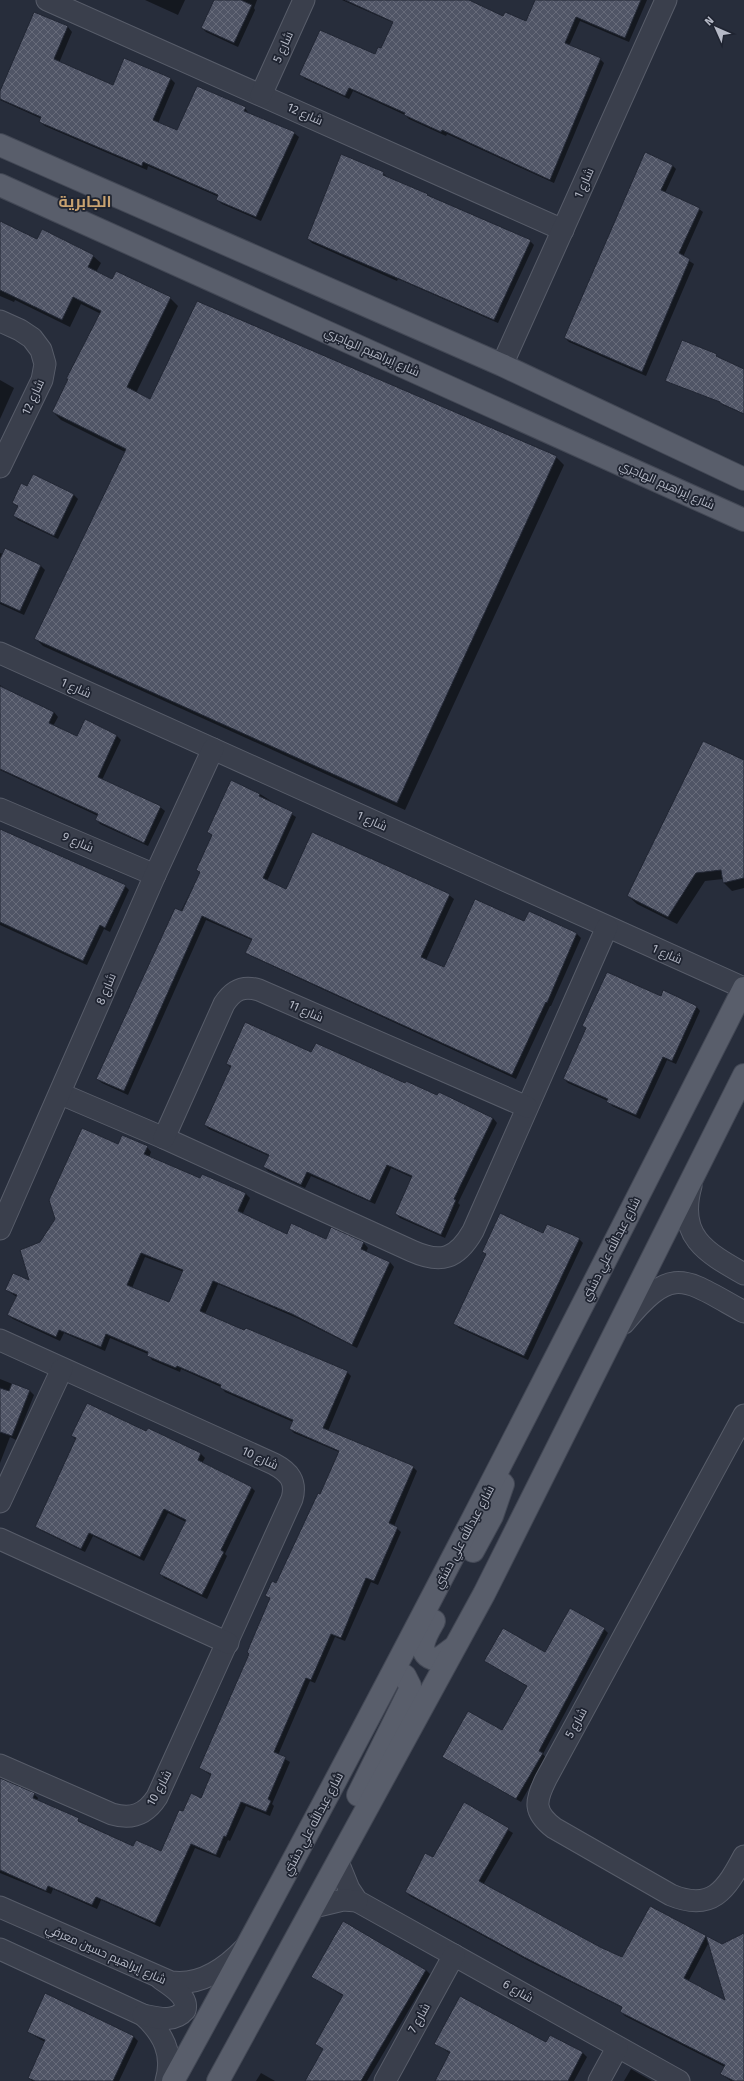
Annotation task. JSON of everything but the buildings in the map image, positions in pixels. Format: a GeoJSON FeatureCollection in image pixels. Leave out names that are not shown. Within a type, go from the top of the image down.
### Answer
{"type":"FeatureCollection","features":[{"type":"Feature","properties":{"kind":"main road"},"geometry":{"type":"LineString","coordinates":[[0,145],[502,365],[744,479]]}},
{"type":"Feature","properties":{"kind":"main road"},"geometry":{"type":"LineString","coordinates":[[0,150],[79,180]]}},
{"type":"Feature","properties":{"kind":"main road","name":"شارع إبراهيم الهاجري"},"geometry":{"type":"LineString","coordinates":[[0,185],[744,520]]}},
{"type":"Feature","properties":{"kind":"main road","name":"شارع عبدالله علي دشتي"},"geometry":{"type":"LineString","coordinates":[[173,2081],[250,1942],[395,1670],[504,1461],[744,988]]}},
{"type":"Feature","properties":{"kind":"main road"},"geometry":{"type":"LineString","coordinates":[[218,2081],[314,1907],[453,1648],[484,1594],[744,1075]]}},
{"type":"Feature","properties":{"kind":"main road"},"geometry":{"type":"LineString","coordinates":[[453,1648],[437,1660],[430,1659],[425,1654],[423,1643],[492,1516],[502,1490],[504,1461]]}},
{"type":"Feature","properties":{"kind":"main road"},"geometry":{"type":"LineString","coordinates":[[338,1862],[343,1833],[353,1804],[409,1692],[410,1686],[405,1676],[395,1670]]}},
{"type":"Feature","properties":{"kind":"street","name":"شارع 12"},"geometry":{"type":"LineString","coordinates":[[47,0],[563,230]]}},
{"type":"Feature","properties":{"kind":"street","name":"شارع 5"},"geometry":{"type":"LineString","coordinates":[[261,95],[304,0]]}},
{"type":"Feature","properties":{"kind":"street","name":"شارع 1"},"geometry":{"type":"LineString","coordinates":[[502,365],[666,0]]}},
{"type":"Feature","properties":{"kind":"street","name":"شارع 12"},"geometry":{"type":"LineString","coordinates":[[0,321],[20,330],[32,338],[41,350],[45,364],[42,380],[0,467]]}},
{"type":"Feature","properties":{"kind":"street","name":"شارع 1"},"geometry":{"type":"LineString","coordinates":[[0,653],[744,988]]}},
{"type":"Feature","properties":{"kind":"street","name":"شارع 8"},"geometry":{"type":"LineString","coordinates":[[0,1229],[61,1094],[155,875],[213,749]]}},
{"type":"Feature","properties":{"kind":"street","name":"شارع 9"},"geometry":{"type":"LineString","coordinates":[[0,809],[155,875]]}},
{"type":"Feature","properties":{"kind":"street"},"geometry":{"type":"LineString","coordinates":[[61,1094],[164,1138],[412,1251],[439,1258],[453,1255],[465,1244],[607,927]]}},
{"type":"Feature","properties":{"kind":"street","name":"شارع 11"},"geometry":{"type":"LineString","coordinates":[[164,1138],[224,1004],[233,993],[246,988],[259,990],[527,1107]]}},
{"type":"Feature","properties":{"kind":"street"},"geometry":{"type":"LineString","coordinates":[[696,1172],[687,1208],[687,1221],[691,1232],[713,1256],[744,1274]]}},
{"type":"Feature","properties":{"kind":"street"},"geometry":{"type":"LineString","coordinates":[[716,1297],[711,1288],[716,1280],[721,1276],[730,1278],[744,1286]]}},
{"type":"Feature","properties":{"kind":"street"},"geometry":{"type":"LineString","coordinates":[[611,1342],[636,1309],[662,1286],[674,1282],[686,1283],[744,1312]]}},
{"type":"Feature","properties":{"kind":"street","name":"شارع 10"},"geometry":{"type":"LineString","coordinates":[[0,1340],[274,1464],[291,1476],[294,1487],[292,1499],[157,1797],[143,1812],[132,1817],[112,1814],[0,1764]]}},
{"type":"Feature","properties":{"kind":"street"},"geometry":{"type":"LineString","coordinates":[[0,1502],[62,1369]]}},
{"type":"Feature","properties":{"kind":"street","name":"شارع 5"},"geometry":{"type":"LineString","coordinates":[[744,1415],[546,1779],[538,1802],[540,1813],[554,1828],[682,1900],[699,1902],[718,1894],[733,1877],[744,1856]]}},
{"type":"Feature","properties":{"kind":"street"},"geometry":{"type":"LineString","coordinates":[[0,1539],[228,1643]]}},
{"type":"Feature","properties":{"kind":"street","name":"شارع 6"},"geometry":{"type":"LineString","coordinates":[[338,1862],[346,1883],[357,1901],[678,2081]]}},
{"type":"Feature","properties":{"kind":"street"},"geometry":{"type":"LineString","coordinates":[[314,1907],[343,1900],[357,1901]]}},
{"type":"Feature","properties":{"kind":"street","name":"شارع إبراهيم حسين معرفي"},"geometry":{"type":"LineString","coordinates":[[0,1907],[159,1978],[178,1983],[193,1982],[203,1978],[234,1959],[250,1942]]}},
{"type":"Feature","properties":{"kind":"street"},"geometry":{"type":"LineString","coordinates":[[0,1949],[143,2015],[172,2019],[180,2015],[185,2010],[186,2004],[180,1995],[159,1978]]}},
{"type":"Feature","properties":{"kind":"street","name":"شارع 7"},"geometry":{"type":"LineString","coordinates":[[385,2081],[454,1955]]}},
{"type":"Feature","properties":{"kind":"street"},"geometry":{"type":"LineString","coordinates":[[143,2015],[155,2026],[168,2050],[169,2066],[166,2081]]}},
{"type":"Feature","properties":{"kind":"street"},"geometry":{"type":"LineString","coordinates":[[599,2081],[617,2048]]}},
{"type":"Feature","properties":{"kind":"district","name":"الجابرية"},"geometry":{"type":"Point","coordinates":[85,201]}}]}
